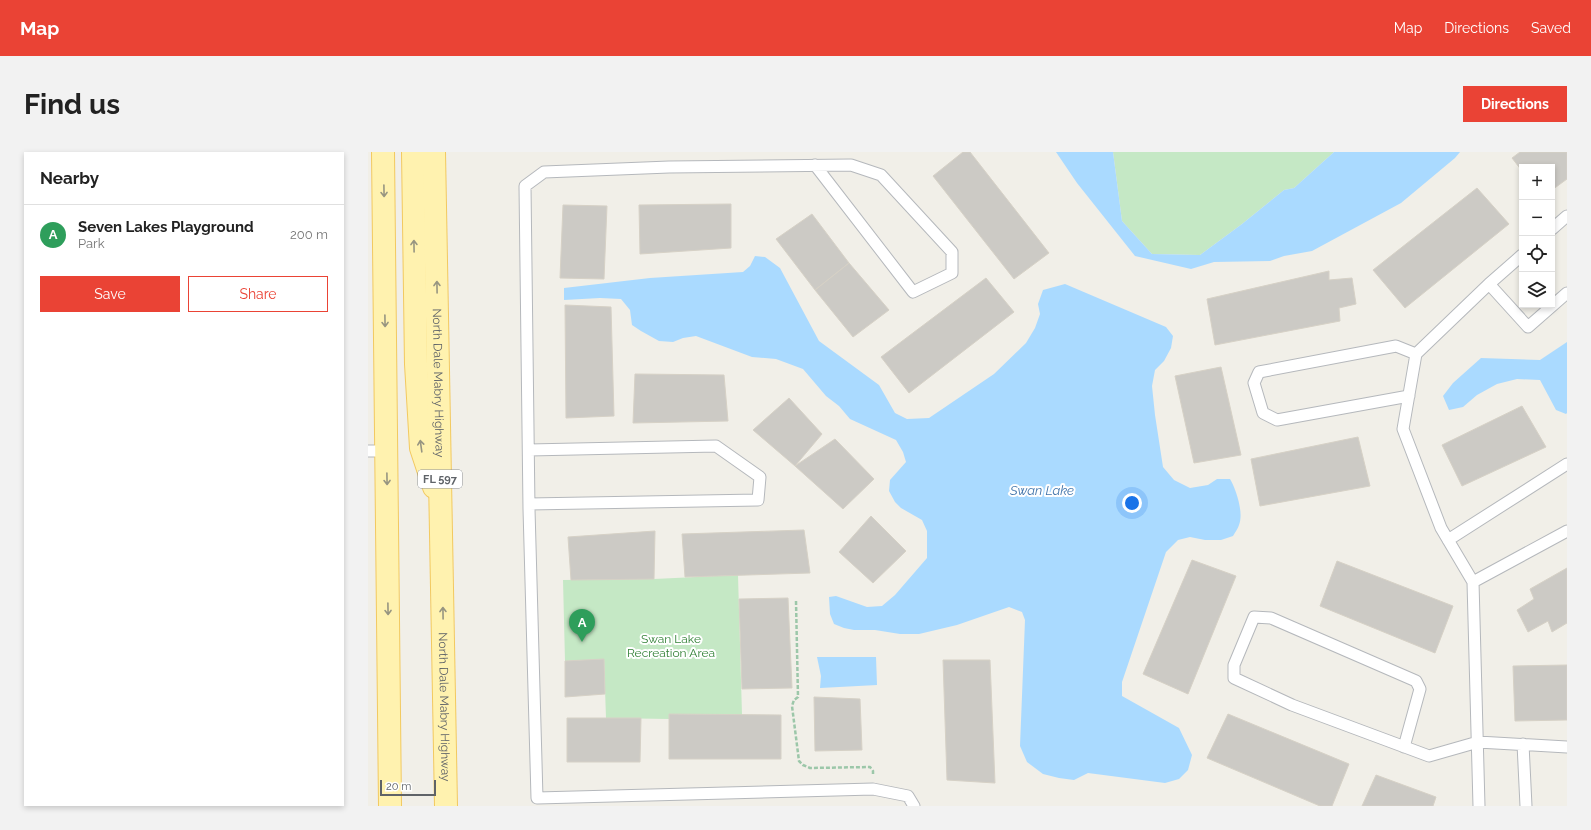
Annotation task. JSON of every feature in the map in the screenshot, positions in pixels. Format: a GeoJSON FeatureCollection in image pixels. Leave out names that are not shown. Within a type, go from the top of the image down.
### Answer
{"type":"FeatureCollection","features":[{"type":"Feature","properties":{"kind":"main road"},"geometry":{"type":"LineString","coordinates":[[383,152],[377,451],[390,806]]}},
{"type":"Feature","properties":{"kind":"main road"},"geometry":{"type":"LineString","coordinates":[[413,152],[416,364],[421,448],[441,510]]}},
{"type":"Feature","properties":{"kind":"main road","name":"North Dale Mabry Highway"},"geometry":{"type":"LineString","coordinates":[[434,152],[446,806]]}},
{"type":"Feature","properties":{"kind":"lane"},"geometry":{"type":"LineString","coordinates":[[815,165],[912,292],[952,273],[952,252],[881,175],[851,165],[815,165],[669,167],[544,172],[525,186],[529,504],[537,798],[872,789],[908,796],[914,806]]}},
{"type":"Feature","properties":{"kind":"lane"},"geometry":{"type":"LineString","coordinates":[[1555,226],[1567,216]]}},
{"type":"Feature","properties":{"kind":"lane"},"geometry":{"type":"LineString","coordinates":[[1479,806],[1473,582],[1441,528],[1403,429],[1416,354],[1489,284],[1519,258]]}},
{"type":"Feature","properties":{"kind":"lane"},"geometry":{"type":"LineString","coordinates":[[1489,284],[1528,327],[1567,293]]}},
{"type":"Feature","properties":{"kind":"lane"},"geometry":{"type":"LineString","coordinates":[[1409,396],[1277,420],[1263,413],[1254,383],[1259,372],[1396,346],[1416,354]]}},
{"type":"Feature","properties":{"kind":"lane"},"geometry":{"type":"LineString","coordinates":[[528,450],[716,446],[760,477],[758,500],[529,504]]}},
{"type":"Feature","properties":{"kind":"lane"},"geometry":{"type":"LineString","coordinates":[[1448,540],[1567,464]]}},
{"type":"Feature","properties":{"kind":"lane"},"geometry":{"type":"LineString","coordinates":[[1473,582],[1567,531]]}},
{"type":"Feature","properties":{"kind":"lane"},"geometry":{"type":"LineString","coordinates":[[1404,747],[1420,689],[1416,681],[1271,618],[1254,617],[1234,665],[1234,678],[1292,705],[1404,747],[1429,756],[1478,742],[1567,747]]}},
{"type":"Feature","properties":{"kind":"lane"},"geometry":{"type":"LineString","coordinates":[[1523,744],[1526,806]]}},
{"type":"Feature","properties":{"kind":"path"},"geometry":{"type":"LineString","coordinates":[[796,601],[798,697],[794,700],[792,706],[799,761],[803,765],[810,768],[870,766],[872,771],[872,789]]}},
{"type":"Feature","properties":{"kind":"green space"},"geometry":{"type":"Polygon","coordinates":[[[1113,152],[1334,152],[1294,188],[1284,190],[1200,255],[1152,254],[1122,221],[1113,152]]]}},
{"type":"Feature","properties":{"kind":"green space","name":"Swan Lake Recreation Area"},"geometry":{"type":"Polygon","coordinates":[[[738,575],[742,715],[670,714],[669,719],[606,718],[604,659],[565,661],[563,580],[654,579],[738,575]]]}},
{"type":"Feature","properties":{"kind":"water"},"geometry":{"type":"Polygon","coordinates":[[[1056,152],[1113,152],[1122,221],[1152,254],[1200,255],[1284,190],[1294,188],[1334,152],[1460,152],[1455,158],[1401,203],[1312,251],[1284,256],[1270,261],[1214,262],[1191,269],[1135,256],[1077,183],[1056,152]]]}},
{"type":"Feature","properties":{"kind":"water","name":"Swan Lake"},"geometry":{"type":"Polygon","coordinates":[[[755,256],[765,257],[780,268],[819,341],[879,385],[895,413],[907,419],[929,418],[994,374],[1026,343],[1035,328],[1040,314],[1038,304],[1043,290],[1065,284],[1166,327],[1173,336],[1171,348],[1164,361],[1155,370],[1152,386],[1163,467],[1174,480],[1190,488],[1208,485],[1217,479],[1230,479],[1237,495],[1241,514],[1239,526],[1233,536],[1221,540],[1205,540],[1190,537],[1178,540],[1166,552],[1122,682],[1122,696],[1179,728],[1192,755],[1188,770],[1179,779],[1165,783],[1088,773],[1074,780],[1043,774],[1027,762],[1020,746],[1025,620],[1022,612],[1009,607],[957,625],[919,634],[900,634],[875,630],[854,630],[834,624],[830,614],[829,597],[836,596],[867,607],[882,606],[895,595],[927,558],[927,531],[922,520],[901,508],[895,502],[889,491],[890,480],[906,462],[903,452],[896,440],[850,419],[839,406],[826,396],[803,369],[776,359],[752,357],[696,336],[683,338],[673,342],[659,341],[632,325],[630,310],[621,299],[600,298],[564,300],[564,288],[650,278],[743,272],[750,266],[755,256]]]}},
{"type":"Feature","properties":{"kind":"water"},"geometry":{"type":"Polygon","coordinates":[[[1567,342],[1566,414],[1556,410],[1540,380],[1517,379],[1497,384],[1477,395],[1463,407],[1449,410],[1443,396],[1453,383],[1481,358],[1540,360],[1567,342]]]}},
{"type":"Feature","properties":{"kind":"water"},"geometry":{"type":"Polygon","coordinates":[[[817,657],[876,657],[877,685],[820,688],[821,676],[817,657]]]}},
{"type":"Feature","properties":{"kind":"building"},"geometry":{"type":"Polygon","coordinates":[[[963,152],[970,152],[1049,253],[1014,279],[933,176],[963,152]]]}},
{"type":"Feature","properties":{"kind":"building"},"geometry":{"type":"Polygon","coordinates":[[[1520,152],[1567,152],[1567,179],[1555,188],[1555,164],[1519,164],[1519,167],[1512,158],[1520,152]]]}},
{"type":"Feature","properties":{"kind":"building"},"geometry":{"type":"Polygon","coordinates":[[[1477,188],[1509,224],[1405,308],[1373,270],[1477,188]]]}},
{"type":"Feature","properties":{"kind":"building"},"geometry":{"type":"Polygon","coordinates":[[[731,204],[731,248],[640,254],[639,205],[731,204]]]}},
{"type":"Feature","properties":{"kind":"building"},"geometry":{"type":"Polygon","coordinates":[[[563,205],[607,206],[604,279],[560,278],[563,205]]]}},
{"type":"Feature","properties":{"kind":"building"},"geometry":{"type":"Polygon","coordinates":[[[812,214],[849,263],[815,290],[776,239],[812,214]]]}},
{"type":"Feature","properties":{"kind":"building"},"geometry":{"type":"Polygon","coordinates":[[[849,263],[889,310],[853,337],[815,290],[849,263]]]}},
{"type":"Feature","properties":{"kind":"building"},"geometry":{"type":"Polygon","coordinates":[[[1329,271],[1329,280],[1352,278],[1356,304],[1339,308],[1340,321],[1215,345],[1207,299],[1329,271]]]}},
{"type":"Feature","properties":{"kind":"building"},"geometry":{"type":"Polygon","coordinates":[[[986,278],[1014,312],[909,393],[881,357],[986,278]]]}},
{"type":"Feature","properties":{"kind":"building"},"geometry":{"type":"Polygon","coordinates":[[[565,305],[611,307],[614,416],[566,418],[565,305]]]}},
{"type":"Feature","properties":{"kind":"building"},"geometry":{"type":"Polygon","coordinates":[[[1221,367],[1241,455],[1194,463],[1175,376],[1221,367]]]}},
{"type":"Feature","properties":{"kind":"building"},"geometry":{"type":"Polygon","coordinates":[[[635,374],[724,375],[728,421],[633,423],[635,374]]]}},
{"type":"Feature","properties":{"kind":"building"},"geometry":{"type":"Polygon","coordinates":[[[789,398],[822,434],[795,466],[753,430],[789,398]]]}},
{"type":"Feature","properties":{"kind":"building"},"geometry":{"type":"Polygon","coordinates":[[[1522,406],[1546,447],[1462,486],[1442,445],[1522,406]]]}},
{"type":"Feature","properties":{"kind":"building"},"geometry":{"type":"Polygon","coordinates":[[[1358,437],[1370,486],[1260,506],[1251,459],[1358,437]]]}},
{"type":"Feature","properties":{"kind":"building"},"geometry":{"type":"Polygon","coordinates":[[[835,439],[874,479],[843,509],[795,466],[835,439]]]}},
{"type":"Feature","properties":{"kind":"building"},"geometry":{"type":"Polygon","coordinates":[[[871,516],[906,551],[873,583],[839,552],[871,516]]]}},
{"type":"Feature","properties":{"kind":"building"},"geometry":{"type":"Polygon","coordinates":[[[804,530],[810,573],[685,577],[682,534],[804,530]]]}},
{"type":"Feature","properties":{"kind":"building"},"geometry":{"type":"Polygon","coordinates":[[[655,531],[654,579],[571,580],[568,537],[655,531]]]}},
{"type":"Feature","properties":{"kind":"building"},"geometry":{"type":"Polygon","coordinates":[[[1192,560],[1236,576],[1188,694],[1143,674],[1192,560]]]}},
{"type":"Feature","properties":{"kind":"building"},"geometry":{"type":"Polygon","coordinates":[[[1337,561],[1453,606],[1435,653],[1320,606],[1337,561]]]}},
{"type":"Feature","properties":{"kind":"building"},"geometry":{"type":"Polygon","coordinates":[[[1567,568],[1567,623],[1552,632],[1548,621],[1528,632],[1517,610],[1534,599],[1530,589],[1567,568]]]}},
{"type":"Feature","properties":{"kind":"building"},"geometry":{"type":"Polygon","coordinates":[[[788,598],[792,688],[742,689],[739,599],[788,598]]]}},
{"type":"Feature","properties":{"kind":"building"},"geometry":{"type":"Polygon","coordinates":[[[604,659],[605,694],[565,697],[565,661],[604,659]]]}},
{"type":"Feature","properties":{"kind":"building"},"geometry":{"type":"Polygon","coordinates":[[[943,660],[990,660],[995,783],[947,780],[943,660]]]}},
{"type":"Feature","properties":{"kind":"building"},"geometry":{"type":"Polygon","coordinates":[[[1567,665],[1567,720],[1515,721],[1513,666],[1567,665]]]}},
{"type":"Feature","properties":{"kind":"building"},"geometry":{"type":"Polygon","coordinates":[[[814,697],[860,699],[862,750],[815,751],[814,697]]]}},
{"type":"Feature","properties":{"kind":"building"},"geometry":{"type":"Polygon","coordinates":[[[669,714],[781,715],[781,759],[669,759],[669,714]]]}},
{"type":"Feature","properties":{"kind":"building"},"geometry":{"type":"Polygon","coordinates":[[[1228,714],[1349,764],[1332,806],[1320,806],[1207,758],[1228,714]]]}},
{"type":"Feature","properties":{"kind":"building"},"geometry":{"type":"Polygon","coordinates":[[[567,718],[641,718],[640,762],[567,762],[567,718]]]}},
{"type":"Feature","properties":{"kind":"building"},"geometry":{"type":"Polygon","coordinates":[[[1376,775],[1436,797],[1433,806],[1362,806],[1376,775]]]}},
{"type":"Feature","properties":{"kind":"place","name":"Seven Lakes Playground"},"geometry":{"type":"Point","coordinates":[582,642]}}]}
